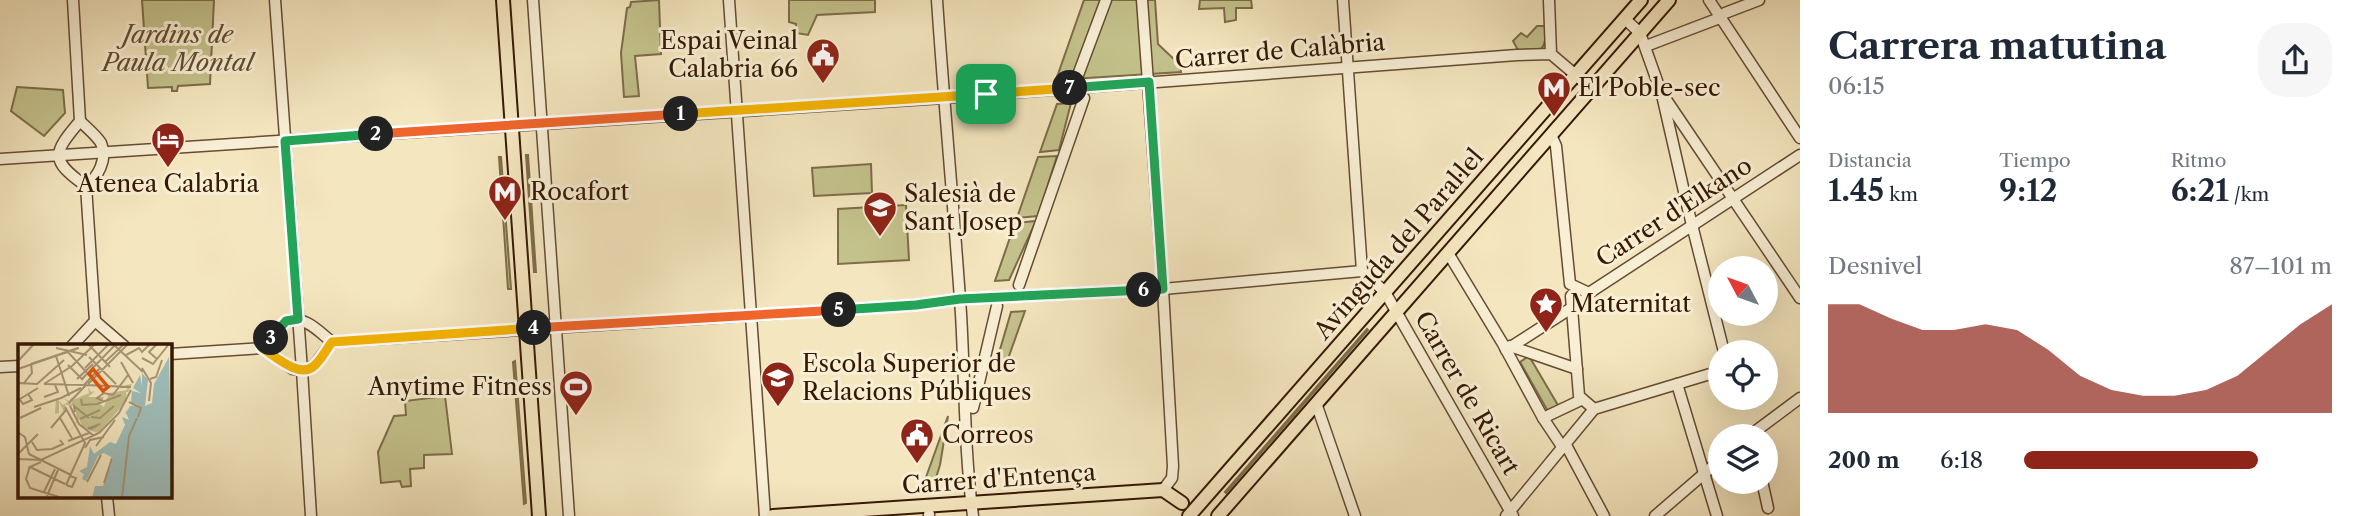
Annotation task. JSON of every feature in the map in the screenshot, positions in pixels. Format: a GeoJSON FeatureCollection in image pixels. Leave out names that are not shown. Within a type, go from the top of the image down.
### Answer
{"type":"FeatureCollection","features":[{"type":"Feature","properties":{"kind":"main road"},"geometry":{"type":"LineString","coordinates":[[502,0],[539,516]]}},
{"type":"Feature","properties":{"kind":"main road","name":"Avinguda del Paral·lel"},"geometry":{"type":"LineString","coordinates":[[1189,516],[1641,0]]}},
{"type":"Feature","properties":{"kind":"main road","name":"Avinguda del Paral·lel"},"geometry":{"type":"LineString","coordinates":[[1217,516],[1669,0]]}},
{"type":"Feature","properties":{"kind":"main road"},"geometry":{"type":"LineString","coordinates":[[1163,490],[1182,503],[1204,498]]}},
{"type":"Feature","properties":{"kind":"main road","name":"Carrer d'Entença"},"geometry":{"type":"LineString","coordinates":[[774,516],[1163,490]]}},
{"type":"Feature","properties":{"kind":"main road"},"geometry":{"type":"LineString","coordinates":[[1180,516],[1182,503]]}},
{"type":"Feature","properties":{"kind":"street"},"geometry":{"type":"LineString","coordinates":[[73,0],[80,121],[99,141],[103,153],[98,174],[86,186],[95,321],[74,344]]}},
{"type":"Feature","properties":{"kind":"street"},"geometry":{"type":"LineString","coordinates":[[275,0],[298,319],[298,369],[311,516]]}},
{"type":"Feature","properties":{"kind":"street"},"geometry":{"type":"LineString","coordinates":[[533,0],[569,516]]}},
{"type":"Feature","properties":{"kind":"street"},"geometry":{"type":"LineString","coordinates":[[729,0],[765,516]]}},
{"type":"Feature","properties":{"kind":"street"},"geometry":{"type":"LineString","coordinates":[[937,0],[966,391],[967,468],[973,516]]}},
{"type":"Feature","properties":{"kind":"street"},"geometry":{"type":"LineString","coordinates":[[1079,75],[1106,0]]}},
{"type":"Feature","properties":{"kind":"street"},"geometry":{"type":"LineString","coordinates":[[1142,0],[1173,466],[1172,478],[1163,490]]}},
{"type":"Feature","properties":{"kind":"street"},"geometry":{"type":"LineString","coordinates":[[262,348],[286,321],[298,319],[332,342],[916,305],[960,299],[1163,289],[1362,271],[1343,0]]}},
{"type":"Feature","properties":{"kind":"street"},"geometry":{"type":"LineString","coordinates":[[1549,0],[1551,54],[1591,88]]}},
{"type":"Feature","properties":{"kind":"street"},"geometry":{"type":"LineString","coordinates":[[1709,0],[1800,138]]}},
{"type":"Feature","properties":{"kind":"street"},"geometry":{"type":"LineString","coordinates":[[1646,46],[1759,0]]}},
{"type":"Feature","properties":{"kind":"street"},"geometry":{"type":"LineString","coordinates":[[1625,19],[1640,33],[1662,95],[1721,340]]}},
{"type":"Feature","properties":{"kind":"street","name":"Carrer de Calàbria"},"geometry":{"type":"LineString","coordinates":[[0,159],[944,98],[1348,66],[1551,54]]}},
{"type":"Feature","properties":{"kind":"street"},"geometry":{"type":"LineString","coordinates":[[1662,95],[1800,298]]}},
{"type":"Feature","properties":{"kind":"street"},"geometry":{"type":"LineString","coordinates":[[1019,285],[1084,97]]}},
{"type":"Feature","properties":{"kind":"street"},"geometry":{"type":"LineString","coordinates":[[80,121],[60,145],[60,156],[65,171],[86,186]]}},
{"type":"Feature","properties":{"kind":"street","name":"Carrer d'Elkano"},"geometry":{"type":"LineString","coordinates":[[1551,135],[1556,146],[1570,284],[1589,293],[1800,155]]}},
{"type":"Feature","properties":{"kind":"street"},"geometry":{"type":"LineString","coordinates":[[1448,253],[1507,347],[1543,418],[1564,446],[1604,516]]}},
{"type":"Feature","properties":{"kind":"street","name":"Carrer de Ricart"},"geometry":{"type":"LineString","coordinates":[[1362,271],[1385,292],[1510,514]]}},
{"type":"Feature","properties":{"kind":"street"},"geometry":{"type":"LineString","coordinates":[[1571,296],[1579,396],[1594,409]]}},
{"type":"Feature","properties":{"kind":"street"},"geometry":{"type":"LineString","coordinates":[[1507,347],[1587,298]]}},
{"type":"Feature","properties":{"kind":"street"},"geometry":{"type":"LineString","coordinates":[[973,408],[997,306]]}},
{"type":"Feature","properties":{"kind":"street"},"geometry":{"type":"LineString","coordinates":[[95,321],[122,344]]}},
{"type":"Feature","properties":{"kind":"street"},"geometry":{"type":"LineString","coordinates":[[172,354],[262,348],[298,369],[311,368],[332,342]]}},
{"type":"Feature","properties":{"kind":"street"},"geometry":{"type":"LineString","coordinates":[[1507,347],[1577,369]]}},
{"type":"Feature","properties":{"kind":"street"},"geometry":{"type":"LineString","coordinates":[[0,367],[18,366]]}},
{"type":"Feature","properties":{"kind":"street"},"geometry":{"type":"LineString","coordinates":[[1510,514],[1594,409],[1708,375]]}},
{"type":"Feature","properties":{"kind":"street"},"geometry":{"type":"LineString","coordinates":[[1677,384],[1717,516]]}},
{"type":"Feature","properties":{"kind":"street"},"geometry":{"type":"LineString","coordinates":[[1765,424],[1800,398]]}},
{"type":"Feature","properties":{"kind":"street"},"geometry":{"type":"LineString","coordinates":[[1543,418],[1581,400]]}},
{"type":"Feature","properties":{"kind":"street"},"geometry":{"type":"LineString","coordinates":[[1316,403],[1355,516]]}},
{"type":"Feature","properties":{"kind":"street"},"geometry":{"type":"LineString","coordinates":[[1655,516],[1708,470]]}},
{"type":"Feature","properties":{"kind":"street"},"geometry":{"type":"LineString","coordinates":[[1765,494],[1768,508]]}},
{"type":"Feature","properties":{"kind":"street"},"geometry":{"type":"LineString","coordinates":[[107,498],[108,516]]}},
{"type":"Feature","properties":{"kind":"green space","name":"Jardins de Paula Montal"},"geometry":{"type":"Polygon","coordinates":[[[142,0],[214,0],[210,84],[178,86],[177,91],[172,91],[172,87],[148,88],[142,0]]]}},
{"type":"Feature","properties":{"kind":"green space"},"geometry":{"type":"Polygon","coordinates":[[[659,0],[661,54],[635,56],[639,96],[624,97],[621,53],[627,8],[631,2],[659,0]]]}},
{"type":"Feature","properties":{"kind":"green space"},"geometry":{"type":"Polygon","coordinates":[[[789,0],[875,0],[875,12],[817,15],[808,35],[796,33],[796,24],[789,22],[789,0]]]}},
{"type":"Feature","properties":{"kind":"green space"},"geometry":{"type":"Polygon","coordinates":[[[1084,0],[1155,0],[1158,44],[1180,65],[1181,72],[1056,80],[1084,0]]]}},
{"type":"Feature","properties":{"kind":"green space"},"geometry":{"type":"Polygon","coordinates":[[[1200,0],[1251,0],[1252,8],[1236,8],[1236,20],[1225,22],[1224,8],[1199,9],[1200,0]]]}},
{"type":"Feature","properties":{"kind":"green space"},"geometry":{"type":"Polygon","coordinates":[[[1537,26],[1546,26],[1542,48],[1519,52],[1513,41],[1521,33],[1527,37],[1537,26]]]}},
{"type":"Feature","properties":{"kind":"green space"},"geometry":{"type":"Polygon","coordinates":[[[17,87],[63,90],[65,113],[44,136],[11,111],[17,87]]]}},
{"type":"Feature","properties":{"kind":"green space"},"geometry":{"type":"Polygon","coordinates":[[[1071,103],[1059,150],[1040,152],[1057,104],[1071,103]]]}},
{"type":"Feature","properties":{"kind":"green space"},"geometry":{"type":"Polygon","coordinates":[[[528,155],[536,272],[534,272],[528,155]]]}},
{"type":"Feature","properties":{"kind":"green space"},"geometry":{"type":"Polygon","coordinates":[[[1057,156],[1038,216],[1017,218],[1038,157],[1057,156]]]}},
{"type":"Feature","properties":{"kind":"green space"},"geometry":{"type":"Polygon","coordinates":[[[501,157],[511,289],[508,289],[501,157]]]}},
{"type":"Feature","properties":{"kind":"green space"},"geometry":{"type":"Polygon","coordinates":[[[871,164],[872,193],[814,196],[812,168],[871,164]]]}},
{"type":"Feature","properties":{"kind":"green space"},"geometry":{"type":"Polygon","coordinates":[[[906,205],[909,260],[838,264],[838,209],[906,205]]]}},
{"type":"Feature","properties":{"kind":"green space"},"geometry":{"type":"Polygon","coordinates":[[[1036,221],[1009,280],[995,281],[1015,223],[1036,221]]]}},
{"type":"Feature","properties":{"kind":"green space"},"geometry":{"type":"Polygon","coordinates":[[[1025,311],[1004,370],[994,370],[1011,312],[1025,311]]]}},
{"type":"Feature","properties":{"kind":"green space"},"geometry":{"type":"Polygon","coordinates":[[[1368,330],[1226,493],[1225,492],[1368,330]]]}},
{"type":"Feature","properties":{"kind":"green space"},"geometry":{"type":"Polygon","coordinates":[[[1529,356],[1559,407],[1549,413],[1520,362],[1529,356]]]}},
{"type":"Feature","properties":{"kind":"green space"},"geometry":{"type":"Polygon","coordinates":[[[515,361],[526,503],[524,504],[513,362],[515,361]]]}},
{"type":"Feature","properties":{"kind":"green space"},"geometry":{"type":"Polygon","coordinates":[[[445,396],[452,454],[424,455],[424,468],[410,469],[411,486],[402,487],[400,481],[381,483],[378,452],[394,416],[406,415],[405,401],[445,396]]]}},
{"type":"Feature","properties":{"kind":"green space"},"geometry":{"type":"Polygon","coordinates":[[[948,416],[940,465],[932,490],[921,491],[948,416]]]}},
{"type":"Feature","properties":{"kind":"place","name":"Espai Veinal Calabria 66"},"geometry":{"type":"Point","coordinates":[823,85]}},
{"type":"Feature","properties":{"kind":"place","name":"El Poble-sec"},"geometry":{"type":"Point","coordinates":[1554,118]}},
{"type":"Feature","properties":{"kind":"place","name":"Atenea Calabria"},"geometry":{"type":"Point","coordinates":[168,169]}},
{"type":"Feature","properties":{"kind":"place","name":"Rocafort"},"geometry":{"type":"Point","coordinates":[505,222]}},
{"type":"Feature","properties":{"kind":"place","name":"Salesià de Sant Josep"},"geometry":{"type":"Point","coordinates":[880,238]}},
{"type":"Feature","properties":{"kind":"place","name":"Maternitat"},"geometry":{"type":"Point","coordinates":[1546,334]}},
{"type":"Feature","properties":{"kind":"place","name":"Escola Superior de Relacions Públiques"},"geometry":{"type":"Point","coordinates":[778,408]}},
{"type":"Feature","properties":{"kind":"place","name":"Anytime Fitness"},"geometry":{"type":"Point","coordinates":[576,417]}},
{"type":"Feature","properties":{"kind":"place","name":"Correos"},"geometry":{"type":"Point","coordinates":[917,465]}},
{"type":"Feature","properties":{"kind":"route"},"geometry":{"type":"LineString","coordinates":[[1149,82],[1163,289],[960,299],[916,305],[332,342],[314,366],[302,370],[293,369],[262,348],[286,321],[298,319],[285,141],[986,94],[1149,82]]}}]}
